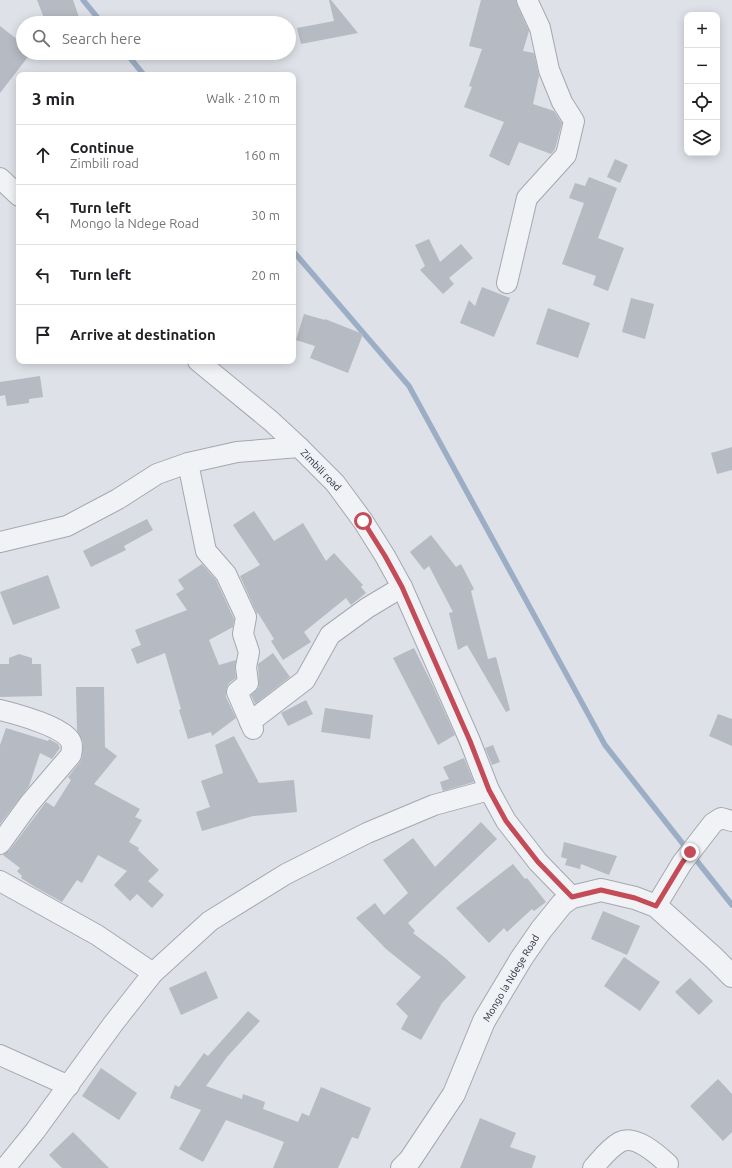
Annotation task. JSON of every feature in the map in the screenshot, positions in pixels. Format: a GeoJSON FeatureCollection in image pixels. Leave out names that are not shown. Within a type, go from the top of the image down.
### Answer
{"type":"FeatureCollection","features":[{"type":"Feature","properties":{"kind":"street"},"geometry":{"type":"LineString","coordinates":[[507,283],[527,198],[566,155],[574,121],[562,102],[549,70],[540,28],[527,0]]}},
{"type":"Feature","properties":{"kind":"street"},"geometry":{"type":"LineString","coordinates":[[0,178],[16,193]]}},
{"type":"Feature","properties":{"kind":"street","name":"Zimbili road"},"geometry":{"type":"LineString","coordinates":[[202,364],[271,421],[299,447],[335,483],[367,527],[402,587],[470,741],[489,790],[510,827],[538,862],[572,897]]}},
{"type":"Feature","properties":{"kind":"street"},"geometry":{"type":"LineString","coordinates":[[0,542],[67,526],[118,499],[157,474],[188,463],[237,452],[299,447]]}},
{"type":"Feature","properties":{"kind":"street"},"geometry":{"type":"LineString","coordinates":[[188,463],[206,551],[226,574],[246,617],[243,634],[249,652],[246,667],[248,683],[236,692],[252,726],[305,680],[330,635],[367,608],[402,587]]}},
{"type":"Feature","properties":{"kind":"street"},"geometry":{"type":"LineString","coordinates":[[0,710],[36,720],[58,731],[70,740],[72,747],[71,755],[29,804],[0,844]]}},
{"type":"Feature","properties":{"kind":"street"},"geometry":{"type":"LineString","coordinates":[[6,1168],[69,1086],[113,1024],[153,973],[210,921],[286,874],[367,832],[434,805],[489,790]]}},
{"type":"Feature","properties":{"kind":"street"},"geometry":{"type":"LineString","coordinates":[[656,906],[682,863],[713,823],[721,818],[732,821]]}},
{"type":"Feature","properties":{"kind":"street"},"geometry":{"type":"LineString","coordinates":[[0,881],[97,935],[153,973]]}},
{"type":"Feature","properties":{"kind":"street","name":"Mongo la Ndege Road"},"geometry":{"type":"LineString","coordinates":[[402,1168],[410,1160],[454,1094],[484,1021],[521,959],[541,930],[562,904],[572,897],[601,890],[635,898],[656,906],[732,976]]}},
{"type":"Feature","properties":{"kind":"street"},"geometry":{"type":"LineString","coordinates":[[0,1055],[69,1086]]}},
{"type":"Feature","properties":{"kind":"street"},"geometry":{"type":"LineString","coordinates":[[593,1168],[606,1153],[621,1141],[632,1141],[648,1147],[668,1164]]}},
{"type":"Feature","properties":{"kind":"building"},"geometry":{"type":"Polygon","coordinates":[[[37,0],[73,0],[79,16],[43,16],[37,0]]]}},
{"type":"Feature","properties":{"kind":"building"},"geometry":{"type":"Polygon","coordinates":[[[329,0],[331,0],[358,33],[301,44],[297,28],[334,21],[329,0]]]}},
{"type":"Feature","properties":{"kind":"building"},"geometry":{"type":"Polygon","coordinates":[[[481,0],[516,0],[529,31],[523,51],[534,53],[539,76],[533,104],[554,111],[562,123],[555,149],[551,154],[519,142],[509,166],[489,156],[504,122],[464,107],[472,87],[469,86],[482,49],[469,46],[481,0]]]}},
{"type":"Feature","properties":{"kind":"building"},"geometry":{"type":"Polygon","coordinates":[[[0,26],[16,39],[16,60],[26,60],[0,93],[0,26]]]}},
{"type":"Feature","properties":{"kind":"building"},"geometry":{"type":"Polygon","coordinates":[[[615,159],[628,165],[620,183],[607,177],[615,159]]]}},
{"type":"Feature","properties":{"kind":"building"},"geometry":{"type":"Polygon","coordinates":[[[589,177],[617,188],[598,238],[624,248],[608,291],[593,285],[596,276],[562,264],[584,203],[569,198],[575,183],[585,186],[589,177]]]}},
{"type":"Feature","properties":{"kind":"building"},"geometry":{"type":"Polygon","coordinates":[[[429,239],[440,262],[461,244],[473,258],[449,278],[454,284],[443,294],[420,270],[425,266],[415,245],[429,239]]]}},
{"type":"Feature","properties":{"kind":"building"},"geometry":{"type":"Polygon","coordinates":[[[482,287],[510,298],[494,337],[460,323],[469,300],[475,306],[482,287]]]}},
{"type":"Feature","properties":{"kind":"building"},"geometry":{"type":"Polygon","coordinates":[[[631,298],[654,304],[645,339],[622,332],[631,298]]]}},
{"type":"Feature","properties":{"kind":"building"},"geometry":{"type":"Polygon","coordinates":[[[548,308],[590,323],[578,358],[536,344],[548,308]]]}},
{"type":"Feature","properties":{"kind":"building"},"geometry":{"type":"Polygon","coordinates":[[[304,314],[325,319],[363,334],[348,373],[310,358],[315,346],[296,340],[304,314]]]}},
{"type":"Feature","properties":{"kind":"building"},"geometry":{"type":"Polygon","coordinates":[[[40,376],[43,397],[29,399],[29,403],[7,406],[5,395],[0,396],[0,382],[40,376]]]}},
{"type":"Feature","properties":{"kind":"building"},"geometry":{"type":"Polygon","coordinates":[[[732,447],[732,470],[717,474],[711,453],[732,447]]]}},
{"type":"Feature","properties":{"kind":"building"},"geometry":{"type":"Polygon","coordinates":[[[254,511],[274,541],[303,523],[326,561],[334,553],[363,585],[361,587],[366,593],[351,605],[346,598],[304,632],[311,642],[283,660],[271,641],[274,639],[258,613],[257,614],[240,576],[260,565],[233,525],[254,511]]]}},
{"type":"Feature","properties":{"kind":"building"},"geometry":{"type":"Polygon","coordinates":[[[147,519],[153,530],[124,546],[126,550],[91,567],[83,551],[147,519]]]}},
{"type":"Feature","properties":{"kind":"building"},"geometry":{"type":"Polygon","coordinates":[[[431,535],[456,567],[461,564],[474,589],[471,591],[488,659],[496,657],[510,710],[506,712],[467,645],[458,650],[449,613],[453,612],[429,566],[424,570],[410,552],[431,535]]]}},
{"type":"Feature","properties":{"kind":"building"},"geometry":{"type":"Polygon","coordinates":[[[202,564],[216,580],[234,619],[233,627],[209,640],[219,665],[236,660],[236,678],[229,683],[226,690],[226,697],[236,718],[212,736],[211,732],[188,739],[179,710],[181,709],[165,653],[137,664],[131,649],[141,645],[135,630],[187,610],[176,594],[184,589],[178,580],[202,564]]]}},
{"type":"Feature","properties":{"kind":"building"},"geometry":{"type":"Polygon","coordinates":[[[48,575],[60,608],[13,625],[0,592],[48,575]]]}},
{"type":"Feature","properties":{"kind":"building"},"geometry":{"type":"Polygon","coordinates":[[[414,648],[455,735],[438,745],[393,658],[414,648]]]}},
{"type":"Feature","properties":{"kind":"building"},"geometry":{"type":"Polygon","coordinates":[[[273,653],[290,677],[255,704],[251,695],[259,687],[258,664],[273,653]]]}},
{"type":"Feature","properties":{"kind":"building"},"geometry":{"type":"Polygon","coordinates":[[[19,654],[32,658],[32,664],[41,664],[42,696],[0,697],[0,664],[9,664],[9,658],[19,654]]]}},
{"type":"Feature","properties":{"kind":"building"},"geometry":{"type":"Polygon","coordinates":[[[76,687],[104,687],[105,747],[117,756],[94,784],[140,809],[135,817],[142,820],[129,842],[139,848],[138,850],[159,870],[148,881],[164,895],[152,908],[137,894],[130,901],[114,885],[127,871],[98,855],[82,883],[77,880],[62,902],[21,878],[22,876],[17,871],[20,868],[3,855],[9,851],[46,802],[54,807],[71,780],[68,777],[82,758],[83,742],[77,731],[76,687]]]}},
{"type":"Feature","properties":{"kind":"building"},"geometry":{"type":"Polygon","coordinates":[[[306,700],[313,714],[288,726],[281,713],[306,700]]]}},
{"type":"Feature","properties":{"kind":"building"},"geometry":{"type":"Polygon","coordinates":[[[325,708],[373,715],[370,739],[321,732],[325,708]]]}},
{"type":"Feature","properties":{"kind":"building"},"geometry":{"type":"Polygon","coordinates":[[[718,714],[732,719],[732,746],[709,736],[718,714]]]}},
{"type":"Feature","properties":{"kind":"building"},"geometry":{"type":"Polygon","coordinates":[[[6,728],[48,741],[49,739],[58,744],[60,748],[52,759],[40,753],[29,786],[0,824],[0,745],[6,728]]]}},
{"type":"Feature","properties":{"kind":"building"},"geometry":{"type":"Polygon","coordinates":[[[234,736],[259,783],[294,780],[297,812],[253,816],[202,831],[196,812],[210,807],[201,781],[223,773],[215,745],[234,736]]]}},
{"type":"Feature","properties":{"kind":"building"},"geometry":{"type":"Polygon","coordinates":[[[493,745],[500,762],[492,765],[485,748],[493,745]]]}},
{"type":"Feature","properties":{"kind":"building"},"geometry":{"type":"Polygon","coordinates":[[[464,758],[474,782],[443,791],[440,782],[449,779],[443,767],[464,758]]]}},
{"type":"Feature","properties":{"kind":"building"},"geometry":{"type":"Polygon","coordinates":[[[481,822],[497,839],[408,923],[415,931],[413,933],[444,957],[466,977],[442,1003],[421,1040],[401,1029],[408,1016],[396,1004],[421,977],[386,949],[356,918],[375,903],[384,915],[408,893],[383,860],[413,838],[435,867],[481,822]]]}},
{"type":"Feature","properties":{"kind":"building"},"geometry":{"type":"Polygon","coordinates":[[[564,842],[617,856],[609,875],[581,864],[580,869],[565,865],[567,859],[561,857],[564,842]]]}},
{"type":"Feature","properties":{"kind":"building"},"geometry":{"type":"Polygon","coordinates":[[[513,864],[525,879],[527,878],[546,902],[534,911],[532,909],[507,932],[504,928],[489,943],[456,908],[513,864]]]}},
{"type":"Feature","properties":{"kind":"building"},"geometry":{"type":"Polygon","coordinates":[[[603,911],[640,926],[627,955],[591,939],[603,911]]]}},
{"type":"Feature","properties":{"kind":"building"},"geometry":{"type":"Polygon","coordinates":[[[624,957],[660,982],[640,1011],[604,986],[624,957]]]}},
{"type":"Feature","properties":{"kind":"building"},"geometry":{"type":"Polygon","coordinates":[[[206,971],[218,998],[181,1015],[169,988],[206,971]]]}},
{"type":"Feature","properties":{"kind":"building"},"geometry":{"type":"Polygon","coordinates":[[[690,978],[713,1001],[699,1015],[675,992],[690,978]]]}},
{"type":"Feature","properties":{"kind":"building"},"geometry":{"type":"Polygon","coordinates":[[[248,1011],[260,1021],[227,1057],[206,1086],[242,1099],[243,1094],[265,1102],[263,1109],[298,1122],[302,1113],[309,1116],[321,1087],[371,1108],[358,1139],[352,1137],[338,1168],[273,1168],[284,1142],[226,1120],[203,1162],[179,1149],[201,1110],[170,1098],[175,1085],[179,1087],[204,1053],[208,1056],[248,1011]]]}},
{"type":"Feature","properties":{"kind":"building"},"geometry":{"type":"Polygon","coordinates":[[[101,1068],[137,1093],[119,1120],[82,1096],[101,1068]]]}},
{"type":"Feature","properties":{"kind":"building"},"geometry":{"type":"Polygon","coordinates":[[[718,1079],[732,1094],[732,1132],[723,1141],[690,1106],[718,1079]]]}},
{"type":"Feature","properties":{"kind":"building"},"geometry":{"type":"Polygon","coordinates":[[[480,1118],[516,1133],[510,1147],[536,1156],[532,1168],[460,1168],[480,1118]]]}},
{"type":"Feature","properties":{"kind":"building"},"geometry":{"type":"Polygon","coordinates":[[[73,1132],[109,1168],[62,1168],[49,1155],[73,1132]]]}},
{"type":"Feature","properties":{"kind":"waterway"},"geometry":{"type":"LineString","coordinates":[[83,0],[96,16]]}},
{"type":"Feature","properties":{"kind":"waterway"},"geometry":{"type":"LineString","coordinates":[[132,60],[142,72]]}},
{"type":"Feature","properties":{"kind":"waterway"},"geometry":{"type":"LineString","coordinates":[[296,254],[409,386],[605,745],[687,849]]}},
{"type":"Feature","properties":{"kind":"waterway"},"geometry":{"type":"LineString","coordinates":[[693,856],[732,905]]}},
{"type":"Feature","properties":{"kind":"route"},"geometry":{"type":"LineString","coordinates":[[363,521],[402,587],[470,741],[489,790],[506,821],[538,862],[572,897],[601,890],[635,898],[656,906],[690,852]]}}]}
